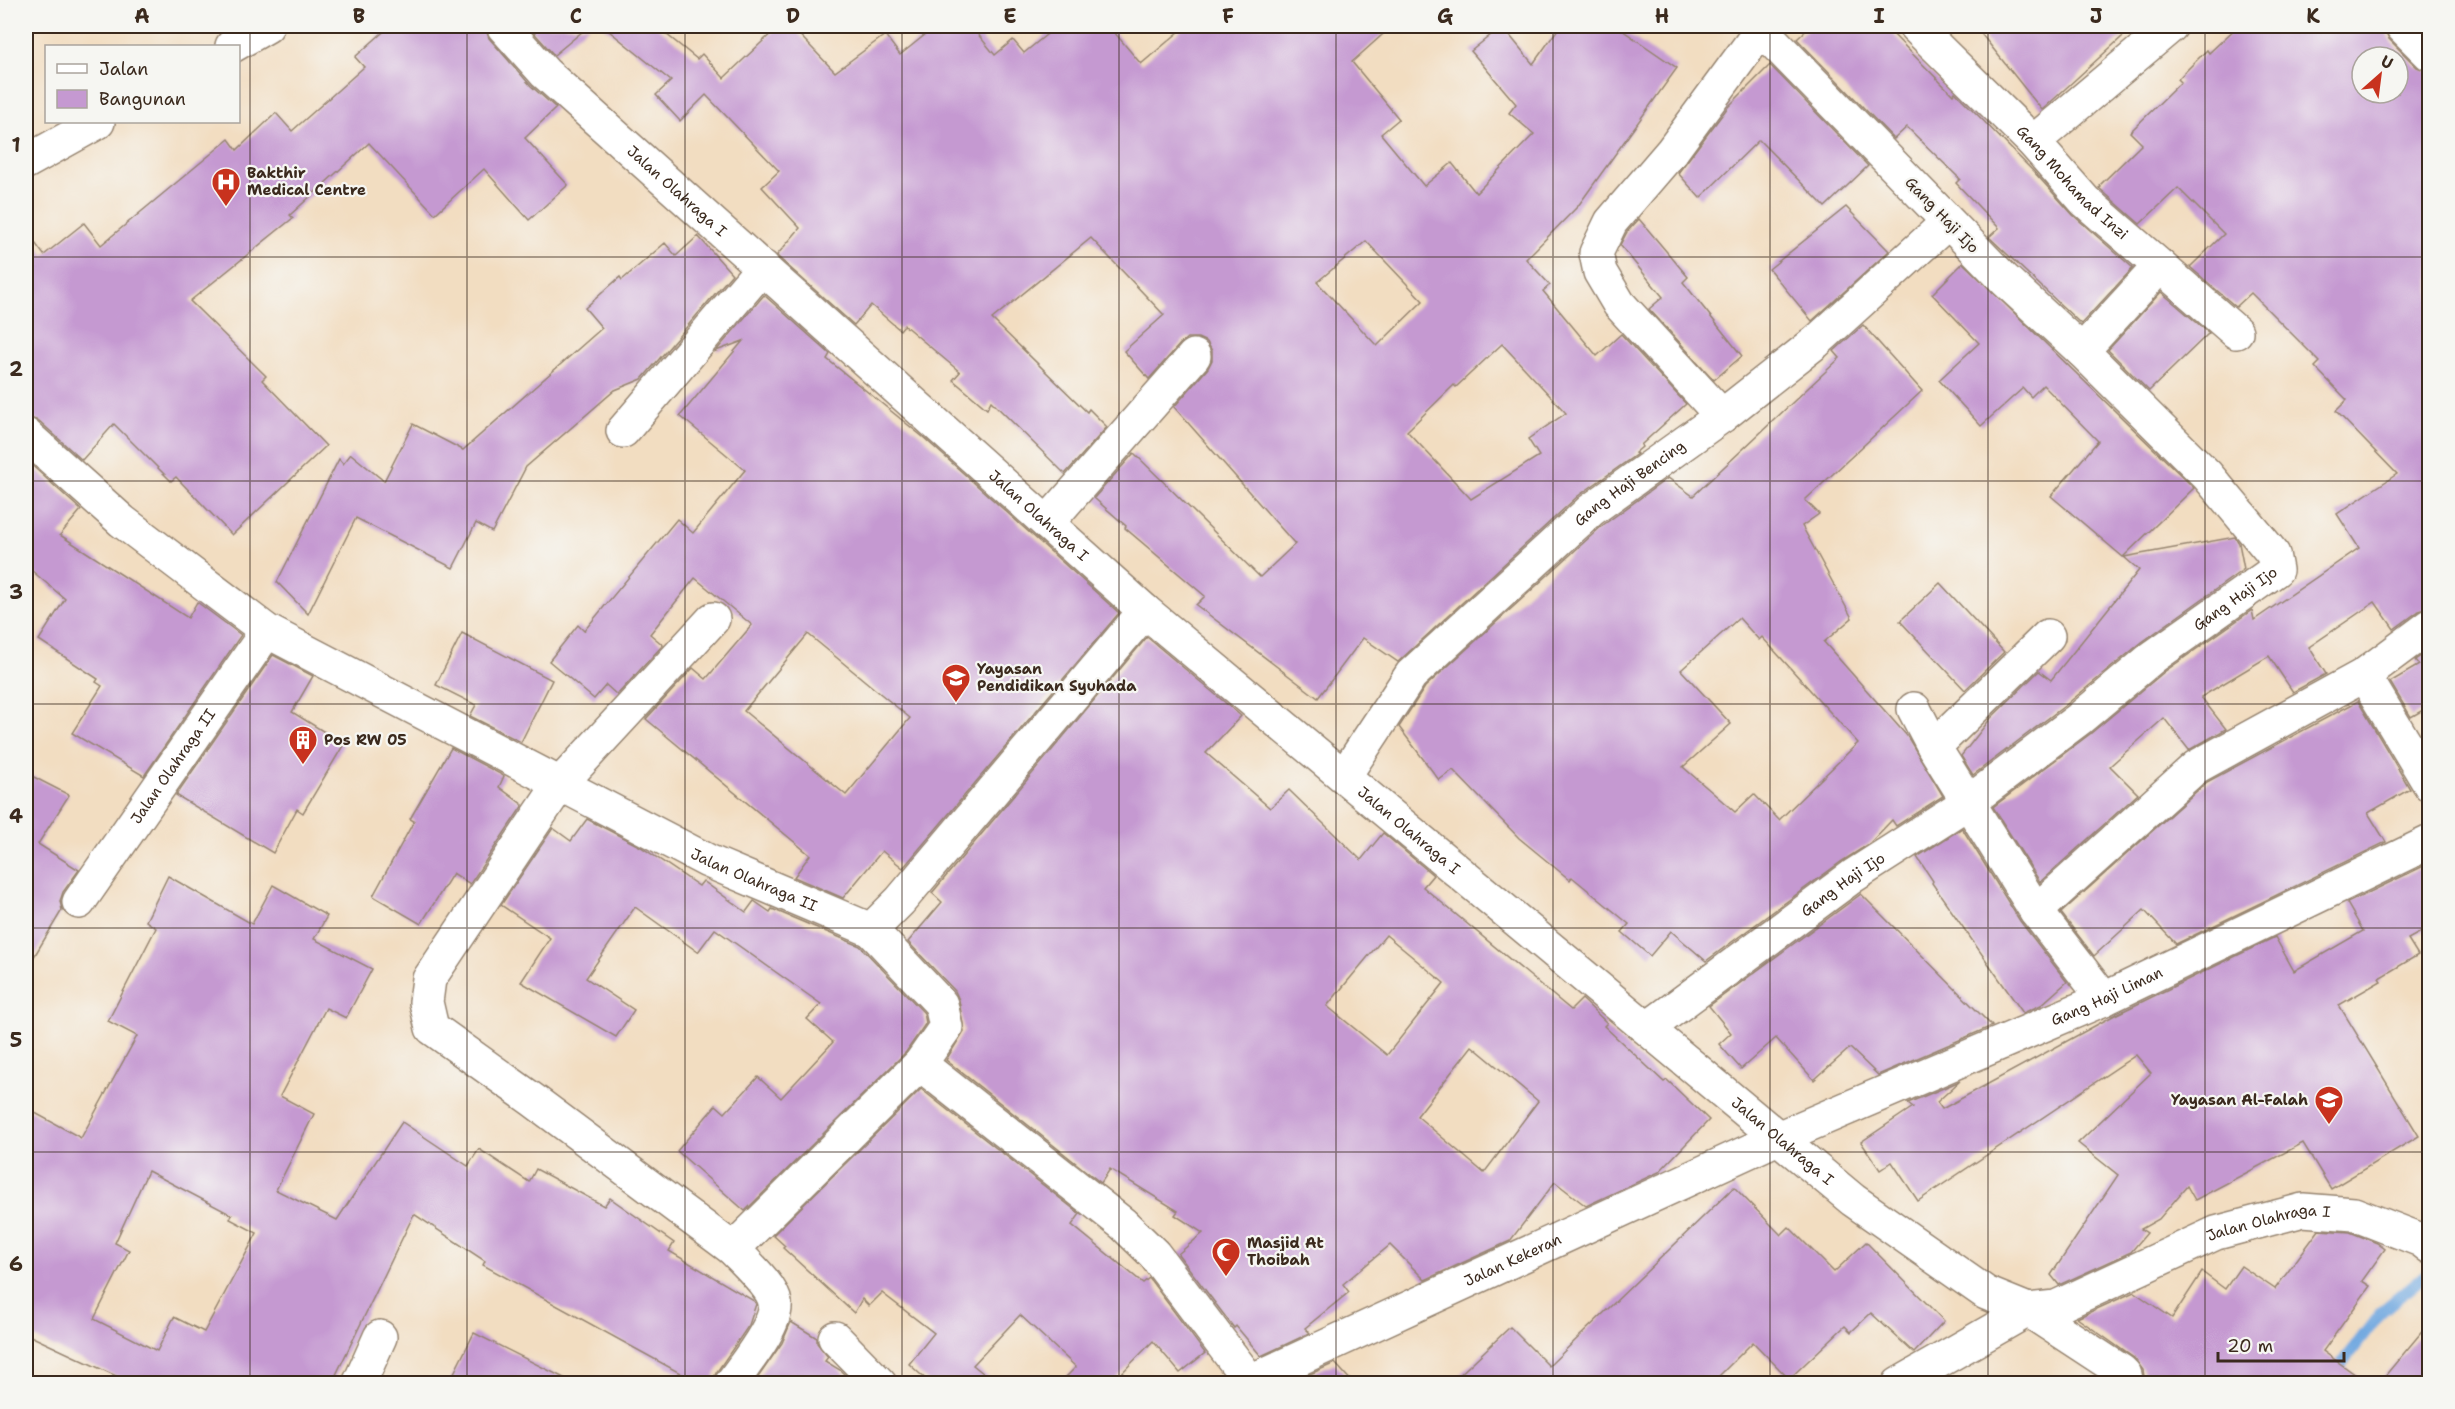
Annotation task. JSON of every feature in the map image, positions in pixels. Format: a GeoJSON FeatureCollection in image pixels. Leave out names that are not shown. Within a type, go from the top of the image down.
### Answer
{"type":"FeatureCollection","features":[{"type":"Feature","properties":{"kind":"street","name":"Jalan Olahraga I"},"geometry":{"type":"LineString","coordinates":[[503,26],[545,73],[1145,611],[1345,775],[1853,1200],[1986,1293],[2028,1310],[2056,1307],[2216,1233],[2303,1210],[2354,1214],[2426,1244]]}},
{"type":"Feature","properties":{"kind":"street","name":"Gang Mohamad Inzi"},"geometry":{"type":"LineString","coordinates":[[1915,26],[2032,142],[2085,201],[2236,332]]}},
{"type":"Feature","properties":{"kind":"street"},"geometry":{"type":"LineString","coordinates":[[2032,142],[2171,26]]}},
{"type":"Feature","properties":{"kind":"street"},"geometry":{"type":"LineString","coordinates":[[2402,26],[2430,54]]}},
{"type":"Feature","properties":{"kind":"street"},"geometry":{"type":"LineString","coordinates":[[1722,416],[1619,304],[1600,272],[1596,253],[1611,222],[1672,151],[1762,27]]}},
{"type":"Feature","properties":{"kind":"street","name":"Gang Haji Ijo"},"geometry":{"type":"LineString","coordinates":[[1648,1028],[1852,876],[1970,801],[2079,719],[2153,657],[2276,570],[2273,554],[2207,475],[2082,351],[2005,280],[1762,27]]}},
{"type":"Feature","properties":{"kind":"street"},"geometry":{"type":"LineString","coordinates":[[26,162],[96,123]]}},
{"type":"Feature","properties":{"kind":"street","name":"Gang Haji Bencing"},"geometry":{"type":"LineString","coordinates":[[1345,775],[1411,675],[1591,510],[1722,416],[1816,342],[1948,222]]}},
{"type":"Feature","properties":{"kind":"street"},"geometry":{"type":"LineString","coordinates":[[2082,351],[2160,266]]}},
{"type":"Feature","properties":{"kind":"street"},"geometry":{"type":"LineString","coordinates":[[623,431],[763,267]]}},
{"type":"Feature","properties":{"kind":"street"},"geometry":{"type":"LineString","coordinates":[[1047,523],[1194,356]]}},
{"type":"Feature","properties":{"kind":"street","name":"Jalan Olahraga II"},"geometry":{"type":"LineString","coordinates":[[26,435],[122,521],[267,631],[708,861],[871,930]]}},
{"type":"Feature","properties":{"kind":"street"},"geometry":{"type":"LineString","coordinates":[[733,1249],[920,1064],[946,1027],[941,1004],[871,930],[900,901],[1145,611]]}},
{"type":"Feature","properties":{"kind":"street"},"geometry":{"type":"LineString","coordinates":[[713,620],[560,784],[429,979],[426,1002],[432,1028],[733,1249],[765,1285],[775,1303],[772,1323],[731,1383]]}},
{"type":"Feature","properties":{"kind":"street"},"geometry":{"type":"LineString","coordinates":[[2036,911],[2196,767],[2364,675],[2430,626]]}},
{"type":"Feature","properties":{"kind":"street","name":"Jalan Olahraga II"},"geometry":{"type":"LineString","coordinates":[[79,902],[267,631]]}},
{"type":"Feature","properties":{"kind":"street"},"geometry":{"type":"LineString","coordinates":[[1934,747],[2048,636]]}},
{"type":"Feature","properties":{"kind":"street"},"geometry":{"type":"LineString","coordinates":[[2364,675],[2430,785]]}},
{"type":"Feature","properties":{"kind":"street"},"geometry":{"type":"LineString","coordinates":[[1914,709],[1934,747],[1970,801],[2036,911],[2104,999]]}},
{"type":"Feature","properties":{"kind":"street","name":"Gang Haji Liman"},"geometry":{"type":"LineString","coordinates":[[1780,1137],[2104,999],[2430,842]]}},
{"type":"Feature","properties":{"kind":"street"},"geometry":{"type":"LineString","coordinates":[[920,1064],[1123,1224],[1154,1254],[1247,1382]]}},
{"type":"Feature","properties":{"kind":"street","name":"Jalan Kekeran"},"geometry":{"type":"LineString","coordinates":[[1247,1382],[1780,1137]]}},
{"type":"Feature","properties":{"kind":"street"},"geometry":{"type":"LineString","coordinates":[[1899,1383],[2028,1310],[2121,1371],[2127,1383]]}},
{"type":"Feature","properties":{"kind":"street"},"geometry":{"type":"LineString","coordinates":[[359,1383],[380,1337]]}},
{"type":"Feature","properties":{"kind":"street"},"geometry":{"type":"LineString","coordinates":[[835,1338],[880,1383]]}},
{"type":"Feature","properties":{"kind":"building"},"geometry":{"type":"Polygon","coordinates":[[[390,26],[485,26],[489,38],[531,86],[556,108],[525,138],[568,185],[529,220],[484,169],[435,214],[369,143],[290,215],[293,218],[190,301],[266,376],[262,380],[326,446],[232,535],[176,477],[171,481],[114,424],[82,460],[39,421],[26,417],[26,231],[44,255],[84,223],[101,245],[229,139],[237,150],[276,113],[292,131],[364,67],[355,57],[390,26]]]}},
{"type":"Feature","properties":{"kind":"building"},"geometry":{"type":"Polygon","coordinates":[[[528,26],[589,26],[554,55],[528,26]]]}},
{"type":"Feature","properties":{"kind":"building"},"geometry":{"type":"Polygon","coordinates":[[[603,26],[656,26],[697,59],[702,54],[724,78],[779,26],[791,26],[835,72],[885,35],[900,55],[936,26],[971,26],[995,55],[1013,40],[1024,53],[1057,26],[1109,26],[1141,64],[1186,26],[1392,26],[1352,62],[1399,119],[1381,134],[1424,186],[1452,163],[1476,193],[1534,134],[1509,113],[1516,104],[1471,51],[1502,26],[1533,64],[1560,26],[1616,26],[1677,68],[1578,206],[1526,259],[1550,285],[1543,291],[1597,356],[1621,334],[1686,404],[1641,445],[1642,447],[1635,453],[1637,454],[1578,496],[1398,662],[1363,638],[1318,698],[1196,605],[1205,596],[1125,528],[1126,526],[1094,498],[1134,453],[1260,577],[1295,544],[1174,407],[1208,368],[1212,360],[1212,351],[1207,342],[1198,338],[1187,338],[1149,379],[1124,351],[1164,315],[1091,238],[992,319],[1087,412],[1089,409],[1107,427],[1065,474],[991,401],[987,409],[953,380],[960,372],[904,325],[900,330],[871,305],[854,325],[778,257],[777,255],[800,228],[762,187],[779,171],[706,95],[680,121],[656,95],[671,81],[603,26]],[[1366,241],[1317,282],[1377,346],[1423,301],[1366,241]],[[1502,344],[1456,387],[1454,385],[1407,431],[1471,499],[1539,456],[1528,439],[1566,413],[1502,344]]]}},
{"type":"Feature","properties":{"kind":"building"},"geometry":{"type":"Polygon","coordinates":[[[1811,26],[1885,26],[1953,95],[1955,92],[2073,215],[2133,268],[2081,324],[1989,237],[1999,228],[1956,183],[1960,179],[1907,127],[1894,139],[1797,39],[1811,26]]]}},
{"type":"Feature","properties":{"kind":"building"},"geometry":{"type":"Polygon","coordinates":[[[1975,26],[2134,26],[2042,110],[1975,26]]]}},
{"type":"Feature","properties":{"kind":"building"},"geometry":{"type":"Polygon","coordinates":[[[2238,26],[2384,26],[2389,39],[2395,45],[2350,45],[2350,105],[2410,105],[2410,60],[2417,67],[2430,72],[2430,608],[2419,611],[2394,629],[2375,602],[2309,647],[2326,674],[2293,692],[2269,656],[2201,697],[2226,729],[2189,750],[2164,718],[2110,766],[2138,794],[2040,882],[1993,807],[2090,734],[2164,672],[2252,610],[2254,620],[2359,548],[2337,514],[2397,474],[2336,411],[2347,400],[2315,367],[2320,362],[2251,293],[2236,307],[2190,267],[2224,234],[2178,188],[2140,224],[2099,188],[2142,144],[2130,132],[2181,82],[2178,79],[2207,50],[2209,53],[2238,26]]]}},
{"type":"Feature","properties":{"kind":"building"},"geometry":{"type":"Polygon","coordinates":[[[1770,65],[1868,166],[1825,207],[1759,140],[1700,198],[1678,173],[1728,107],[1770,65]]]}},
{"type":"Feature","properties":{"kind":"building"},"geometry":{"type":"Polygon","coordinates":[[[1846,207],[1889,251],[1812,321],[1769,269],[1846,207]]]}},
{"type":"Feature","properties":{"kind":"building"},"geometry":{"type":"Polygon","coordinates":[[[1639,219],[1688,277],[1683,282],[1742,356],[1714,380],[1649,309],[1663,297],[1620,245],[1627,232],[1639,219]]]}},
{"type":"Feature","properties":{"kind":"building"},"geometry":{"type":"Polygon","coordinates":[[[698,236],[732,274],[642,379],[615,390],[526,467],[492,532],[476,523],[453,568],[356,518],[308,614],[277,582],[339,459],[343,464],[351,454],[384,481],[413,424],[463,450],[602,328],[585,308],[620,277],[622,280],[665,243],[676,256],[698,236]]]}},
{"type":"Feature","properties":{"kind":"building"},"geometry":{"type":"Polygon","coordinates":[[[1963,263],[2194,488],[2123,557],[2051,496],[2098,441],[2043,385],[2031,397],[2023,388],[1981,426],[1939,380],[1979,343],[1932,294],[1963,263]]]}},
{"type":"Feature","properties":{"kind":"building"},"geometry":{"type":"Polygon","coordinates":[[[2161,292],[2209,333],[2149,391],[2108,350],[2161,292]]]}},
{"type":"Feature","properties":{"kind":"building"},"geometry":{"type":"Polygon","coordinates":[[[764,295],[830,354],[827,359],[923,437],[1119,613],[903,868],[882,851],[843,898],[794,877],[810,855],[646,719],[693,668],[706,679],[752,625],[695,578],[650,634],[663,645],[617,695],[606,685],[594,699],[549,661],[578,625],[584,631],[677,519],[693,533],[745,470],[680,416],[743,341],[716,351],[764,295]],[[808,634],[744,711],[846,795],[910,718],[808,634]]]}},
{"type":"Feature","properties":{"kind":"building"},"geometry":{"type":"Polygon","coordinates":[[[1863,325],[1922,391],[1805,500],[1819,514],[1802,526],[1852,618],[1824,642],[1907,736],[1943,796],[1896,826],[1892,820],[1869,844],[1842,861],[1706,961],[1671,931],[1650,956],[1622,932],[1629,924],[1572,877],[1570,880],[1519,838],[1453,770],[1439,780],[1399,727],[1425,687],[1603,525],[1668,478],[1693,496],[1840,358],[1834,351],[1863,325]],[[1739,618],[1681,670],[1731,724],[1683,767],[1735,812],[1754,794],[1779,820],[1858,743],[1762,637],[1759,640],[1739,618]]]}},
{"type":"Feature","properties":{"kind":"building"},"geometry":{"type":"Polygon","coordinates":[[[26,460],[81,510],[60,535],[188,618],[197,602],[241,635],[144,776],[72,733],[102,686],[96,682],[98,679],[39,640],[65,599],[31,570],[26,577],[26,460]]]}},
{"type":"Feature","properties":{"kind":"building"},"geometry":{"type":"Polygon","coordinates":[[[2235,537],[2239,543],[2244,569],[2142,642],[2067,704],[1973,775],[1961,756],[1991,718],[2039,671],[2051,680],[2139,570],[2124,557],[2235,537]]]}},
{"type":"Feature","properties":{"kind":"building"},"geometry":{"type":"Polygon","coordinates":[[[1940,583],[2004,652],[1965,690],[1900,621],[1940,583]]]}},
{"type":"Feature","properties":{"kind":"building"},"geometry":{"type":"Polygon","coordinates":[[[462,633],[552,680],[521,742],[470,716],[476,705],[436,685],[462,633]]]}},
{"type":"Feature","properties":{"kind":"building"},"geometry":{"type":"Polygon","coordinates":[[[1147,637],[1241,716],[1206,753],[1270,808],[1289,790],[1361,860],[1383,833],[1433,875],[1423,887],[1571,1010],[1582,999],[1607,1023],[1604,1026],[1709,1120],[1659,1172],[1586,1206],[1555,1182],[1510,1241],[1425,1280],[1390,1245],[1343,1284],[1349,1292],[1305,1328],[1310,1333],[1261,1356],[1236,1326],[1234,1328],[1178,1254],[1203,1233],[1175,1215],[1178,1211],[1110,1169],[1101,1183],[946,1060],[964,1031],[959,1000],[955,991],[908,942],[942,902],[932,893],[1147,637]],[[1386,935],[1327,1006],[1387,1055],[1444,983],[1386,935]],[[1472,1046],[1417,1116],[1484,1173],[1538,1101],[1472,1046]]]}},
{"type":"Feature","properties":{"kind":"building"},"geometry":{"type":"Polygon","coordinates":[[[2430,650],[2430,706],[2411,717],[2390,682],[2419,665],[2415,660],[2430,650]]]}},
{"type":"Feature","properties":{"kind":"building"},"geometry":{"type":"Polygon","coordinates":[[[273,655],[313,676],[292,712],[344,744],[303,813],[297,809],[273,853],[176,795],[273,655]]]}},
{"type":"Feature","properties":{"kind":"building"},"geometry":{"type":"Polygon","coordinates":[[[2358,701],[2410,789],[2368,813],[2386,842],[2176,944],[2144,910],[2094,956],[2061,913],[2207,782],[2358,701]]]}},
{"type":"Feature","properties":{"kind":"building"},"geometry":{"type":"Polygon","coordinates":[[[451,748],[504,776],[499,787],[523,805],[470,884],[453,873],[421,924],[373,896],[414,821],[410,819],[451,748]]]}},
{"type":"Feature","properties":{"kind":"building"},"geometry":{"type":"Polygon","coordinates":[[[26,773],[69,795],[38,844],[79,870],[63,892],[60,901],[62,910],[26,970],[26,773]]]}},
{"type":"Feature","properties":{"kind":"building"},"geometry":{"type":"Polygon","coordinates":[[[587,819],[641,847],[699,886],[703,881],[746,912],[754,901],[770,912],[772,909],[860,946],[924,1013],[926,1023],[906,1052],[745,1211],[677,1151],[716,1105],[725,1113],[758,1077],[781,1098],[833,1042],[807,1019],[821,1004],[715,929],[698,952],[635,907],[586,978],[634,1010],[616,1037],[521,982],[550,938],[501,905],[553,828],[571,841],[587,819]]]}},
{"type":"Feature","properties":{"kind":"building"},"geometry":{"type":"Polygon","coordinates":[[[1962,828],[2020,921],[2067,982],[2041,1005],[2023,1013],[1932,883],[1933,881],[1917,857],[1962,828]]]}},
{"type":"Feature","properties":{"kind":"building"},"geometry":{"type":"Polygon","coordinates":[[[2430,863],[2430,927],[2408,939],[2418,955],[2379,978],[2381,981],[2339,1005],[2419,1136],[2331,1189],[2303,1143],[2195,1200],[2187,1186],[2159,1219],[2141,1229],[2147,1233],[2131,1252],[2059,1285],[2051,1275],[2118,1175],[2078,1143],[2151,1073],[2136,1055],[1918,1201],[1892,1162],[1880,1170],[1861,1142],[1913,1107],[1908,1103],[1960,1081],[1937,1102],[1942,1109],[2113,1016],[2275,937],[2294,971],[2363,931],[2347,903],[2430,863]]]}},
{"type":"Feature","properties":{"kind":"building"},"geometry":{"type":"Polygon","coordinates":[[[168,876],[252,924],[273,885],[327,916],[314,939],[372,969],[346,1018],[326,1008],[280,1096],[314,1114],[276,1190],[337,1220],[402,1122],[468,1166],[479,1149],[529,1182],[536,1169],[604,1206],[610,1198],[674,1243],[669,1251],[756,1304],[749,1325],[716,1373],[712,1383],[698,1383],[483,1265],[485,1261],[414,1214],[332,1383],[131,1383],[26,1334],[26,1108],[81,1138],[137,1036],[108,1021],[156,928],[146,921],[168,876]],[[148,1171],[115,1243],[129,1250],[94,1319],[157,1351],[174,1317],[204,1332],[257,1233],[230,1219],[232,1215],[148,1171]]]}},
{"type":"Feature","properties":{"kind":"building"},"geometry":{"type":"Polygon","coordinates":[[[1861,894],[1992,1026],[1878,1075],[1850,1048],[1814,1080],[1776,1038],[1741,1069],[1719,1044],[1731,1033],[1709,1006],[1861,894]]]}},
{"type":"Feature","properties":{"kind":"building"},"geometry":{"type":"Polygon","coordinates":[[[921,1089],[1080,1214],[1072,1225],[1143,1283],[1149,1278],[1205,1353],[1180,1373],[1153,1341],[1112,1383],[1060,1383],[1076,1367],[1020,1315],[973,1365],[995,1383],[930,1383],[909,1364],[934,1333],[882,1293],[869,1306],[862,1299],[854,1313],[783,1248],[785,1246],[773,1235],[921,1089]]]}},
{"type":"Feature","properties":{"kind":"building"},"geometry":{"type":"Polygon","coordinates":[[[1734,1187],[1781,1235],[1789,1227],[1834,1272],[1866,1242],[1944,1321],[1914,1353],[1871,1313],[1851,1332],[1845,1326],[1789,1379],[1753,1342],[1712,1383],[1451,1383],[1510,1327],[1549,1366],[1734,1187]]]}},
{"type":"Feature","properties":{"kind":"building"},"geometry":{"type":"Polygon","coordinates":[[[2319,1230],[2350,1232],[2377,1243],[2385,1249],[2362,1281],[2370,1286],[2323,1351],[2367,1383],[2145,1383],[2143,1370],[2134,1358],[2077,1318],[2134,1292],[2172,1318],[2202,1272],[2225,1289],[2241,1266],[2275,1289],[2319,1230]]]}},
{"type":"Feature","properties":{"kind":"building"},"geometry":{"type":"Polygon","coordinates":[[[791,1322],[817,1338],[817,1343],[828,1357],[825,1361],[840,1370],[853,1383],[754,1383],[782,1343],[791,1322]]]}},
{"type":"Feature","properties":{"kind":"building"},"geometry":{"type":"Polygon","coordinates":[[[2430,1322],[2430,1383],[2379,1383],[2430,1322]]]}},
{"type":"Feature","properties":{"kind":"building"},"geometry":{"type":"Polygon","coordinates":[[[474,1333],[574,1383],[449,1383],[474,1333]]]}},
{"type":"Feature","properties":{"kind":"building"},"geometry":{"type":"Polygon","coordinates":[[[1335,1363],[1353,1383],[1290,1383],[1335,1363]]]}},
{"type":"Feature","properties":{"kind":"waterway"},"geometry":{"type":"LineString","coordinates":[[2327,1384],[2382,1311],[2430,1271]]}},
{"type":"Feature","properties":{"kind":"place","name":"Bakthir Medical Centre"},"geometry":{"type":"Point","coordinates":[226,208]}},
{"type":"Feature","properties":{"kind":"place","name":"Yayasan Pendidikan Syuhada"},"geometry":{"type":"Point","coordinates":[956,704]}},
{"type":"Feature","properties":{"kind":"place","name":"Pos RW 05"},"geometry":{"type":"Point","coordinates":[303,766]}},
{"type":"Feature","properties":{"kind":"place","name":"Yayasan Al-Falah"},"geometry":{"type":"Point","coordinates":[2329,1126]}},
{"type":"Feature","properties":{"kind":"place","name":"Masjid At Thoibah"},"geometry":{"type":"Point","coordinates":[1226,1278]}}]}
